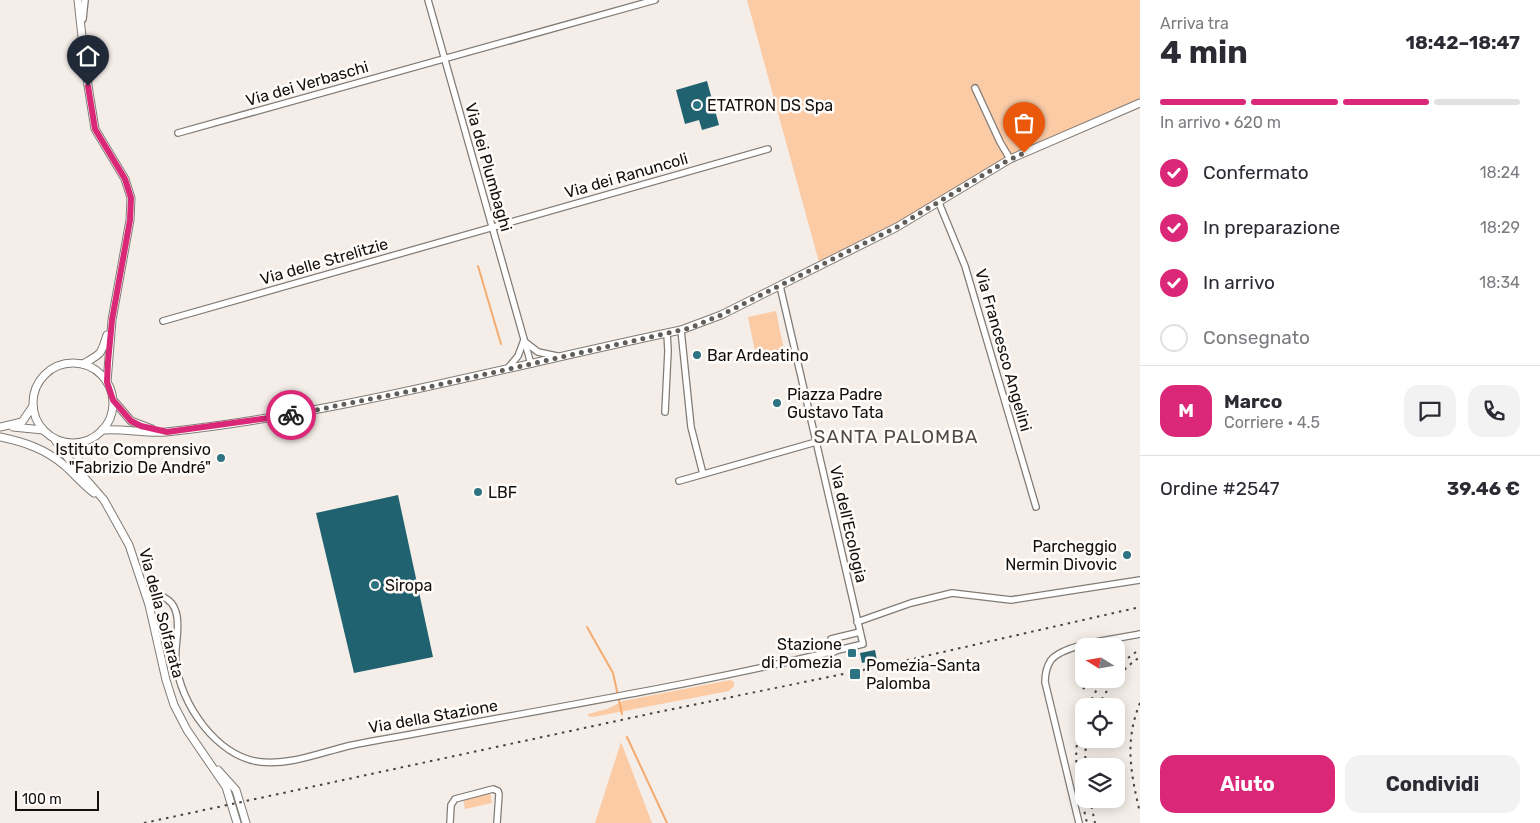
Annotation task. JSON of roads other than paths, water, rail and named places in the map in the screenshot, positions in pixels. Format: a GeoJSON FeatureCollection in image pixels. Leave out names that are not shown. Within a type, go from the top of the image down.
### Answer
{"type":"FeatureCollection","features":[{"type":"Feature","properties":{"kind":"main road"},"geometry":{"type":"LineString","coordinates":[[78,0],[83,51],[95,129],[125,179],[131,198],[130,220],[112,320],[107,382]]}},
{"type":"Feature","properties":{"kind":"main road"},"geometry":{"type":"LineString","coordinates":[[102,430],[119,429],[153,433],[167,432],[337,407],[681,330],[721,315],[897,227],[1010,159],[1140,102]]}},
{"type":"Feature","properties":{"kind":"main road"},"geometry":{"type":"LineString","coordinates":[[4,427],[22,422],[33,406],[37,385],[48,373],[62,365],[83,364],[95,359],[102,351],[112,320]]}},
{"type":"Feature","properties":{"kind":"main road"},"geometry":{"type":"LineString","coordinates":[[83,364],[100,374],[107,382],[113,400],[131,421],[141,426],[167,432]]}},
{"type":"Feature","properties":{"kind":"main road"},"geometry":{"type":"LineString","coordinates":[[33,406],[38,423],[55,440],[64,443],[84,442],[102,430],[111,416],[113,400]]}},
{"type":"Feature","properties":{"kind":"main road"},"geometry":{"type":"LineString","coordinates":[[4,427],[43,430]]}},
{"type":"Feature","properties":{"kind":"main road"},"geometry":{"type":"LineString","coordinates":[[0,436],[23,442],[44,451],[104,500]]}},
{"type":"Feature","properties":{"kind":"main road","name":"Via della Solfarata"},"geometry":{"type":"LineString","coordinates":[[55,440],[104,500],[129,545],[146,596],[167,683],[175,707],[190,735],[226,787],[237,823]]}},
{"type":"Feature","properties":{"kind":"main road"},"geometry":{"type":"LineString","coordinates":[[83,475],[78,458],[84,442]]}},
{"type":"Feature","properties":{"kind":"main road","name":"Via della Solfarata"},"geometry":{"type":"LineString","coordinates":[[209,761],[235,789],[246,823]]}},
{"type":"Feature","properties":{"kind":"street"},"geometry":{"type":"LineString","coordinates":[[83,51],[83,12],[85,0]]}},
{"type":"Feature","properties":{"kind":"street","name":"Via dei Plumbaghi"},"geometry":{"type":"LineString","coordinates":[[428,0],[530,364]]}},
{"type":"Feature","properties":{"kind":"street","name":"Via dei Verbaschi"},"geometry":{"type":"LineString","coordinates":[[178,133],[655,0]]}},
{"type":"Feature","properties":{"kind":"street"},"geometry":{"type":"LineString","coordinates":[[974,88],[1010,159]]}},
{"type":"Feature","properties":{"kind":"street","name":"Via dei Ranuncoli"},"geometry":{"type":"LineString","coordinates":[[492,228],[768,149]]}},
{"type":"Feature","properties":{"kind":"street","name":"Via Francesco Angelini"},"geometry":{"type":"LineString","coordinates":[[939,203],[965,266],[1036,507]]}},
{"type":"Feature","properties":{"kind":"street","name":"Via delle Strelitzie"},"geometry":{"type":"LineString","coordinates":[[163,321],[492,228]]}},
{"type":"Feature","properties":{"kind":"street","name":"Via dell'Ecologia"},"geometry":{"type":"LineString","coordinates":[[780,286],[857,622]]}},
{"type":"Feature","properties":{"kind":"street"},"geometry":{"type":"LineString","coordinates":[[681,330],[691,427],[703,474]]}},
{"type":"Feature","properties":{"kind":"street"},"geometry":{"type":"LineString","coordinates":[[664,412],[668,351],[666,333]]}},
{"type":"Feature","properties":{"kind":"street"},"geometry":{"type":"LineString","coordinates":[[507,369],[518,356],[524,340],[538,352],[566,356]]}},
{"type":"Feature","properties":{"kind":"street"},"geometry":{"type":"LineString","coordinates":[[679,481],[816,442]]}},
{"type":"Feature","properties":{"kind":"street"},"geometry":{"type":"LineString","coordinates":[[834,652],[831,639],[860,632],[857,622],[911,603],[952,594],[1011,600],[1140,580]]}},
{"type":"Feature","properties":{"kind":"street","name":"Via della Stazione"},"geometry":{"type":"LineString","coordinates":[[146,596],[156,595],[163,597],[170,601],[175,609],[177,619],[175,650],[177,671],[186,697],[199,718],[224,747],[257,762],[295,760],[362,743],[618,696],[834,652],[863,644],[860,632]]}},
{"type":"Feature","properties":{"kind":"street"},"geometry":{"type":"LineString","coordinates":[[1079,823],[1046,682],[1047,670],[1051,660],[1063,651],[1140,634]]}},
{"type":"Feature","properties":{"kind":"street"},"geometry":{"type":"LineString","coordinates":[[450,823],[452,805],[455,799],[493,789],[499,793],[497,823]]}},
{"type":"Feature","properties":{"kind":"waterway"},"geometry":{"type":"LineString","coordinates":[[478,266],[501,344]]}},
{"type":"Feature","properties":{"kind":"waterway"},"geometry":{"type":"LineString","coordinates":[[587,627],[613,673],[622,714]]}},
{"type":"Feature","properties":{"kind":"waterway"},"geometry":{"type":"LineString","coordinates":[[627,737],[667,823]]}},
{"type":"Feature","properties":{"kind":"railway"},"geometry":{"type":"LineString","coordinates":[[144,823],[663,711],[873,668],[1140,607]]}},
{"type":"Feature","properties":{"kind":"railway"},"geometry":{"type":"LineString","coordinates":[[1125,660],[1140,649]]}},
{"type":"Feature","properties":{"kind":"railway"},"geometry":{"type":"LineString","coordinates":[[1103,698],[1116,679],[1140,657]]}},
{"type":"Feature","properties":{"kind":"railway"},"geometry":{"type":"LineString","coordinates":[[1092,698],[1098,688]]}},
{"type":"Feature","properties":{"kind":"railway"},"geometry":{"type":"LineString","coordinates":[[1140,703],[1135,717],[1131,745],[1132,771],[1140,813]]}},
{"type":"Feature","properties":{"kind":"railway"},"geometry":{"type":"LineString","coordinates":[[1077,748],[1077,769],[1087,823]]}},
{"type":"Feature","properties":{"kind":"railway"},"geometry":{"type":"LineString","coordinates":[[1085,758],[1086,748]]}},
{"type":"Feature","properties":{"kind":"railway"},"geometry":{"type":"LineString","coordinates":[[1092,808],[1095,823]]}},
{"type":"Feature","properties":{"kind":"place","name":"ETATRON DS Spa"},"geometry":{"type":"Point","coordinates":[697,105]}},
{"type":"Feature","properties":{"kind":"place","name":"Bar Ardeatino"},"geometry":{"type":"Point","coordinates":[697,355]}},
{"type":"Feature","properties":{"kind":"place","name":"Piazza Padre Gustavo Tata"},"geometry":{"type":"Point","coordinates":[777,403]}},
{"type":"Feature","properties":{"kind":"place","name":"Istituto Comprensivo \"Fabrizio De André\""},"geometry":{"type":"Point","coordinates":[221,458]}},
{"type":"Feature","properties":{"kind":"place","name":"LBF"},"geometry":{"type":"Point","coordinates":[478,492]}},
{"type":"Feature","properties":{"kind":"place","name":"Parcheggio Nermin Divovic"},"geometry":{"type":"Point","coordinates":[1127,555]}},
{"type":"Feature","properties":{"kind":"place","name":"Siropa"},"geometry":{"type":"Point","coordinates":[375,585]}},
{"type":"Feature","properties":{"kind":"place","name":"Stazione di Pomezia"},"geometry":{"type":"Point","coordinates":[852,653]}},
{"type":"Feature","properties":{"kind":"place","name":"Pomezia-Santa Palomba"},"geometry":{"type":"Point","coordinates":[855,674]}},
{"type":"Feature","properties":{"kind":"district","name":"SANTA PALOMBA"},"geometry":{"type":"Point","coordinates":[896,436]}}]}
